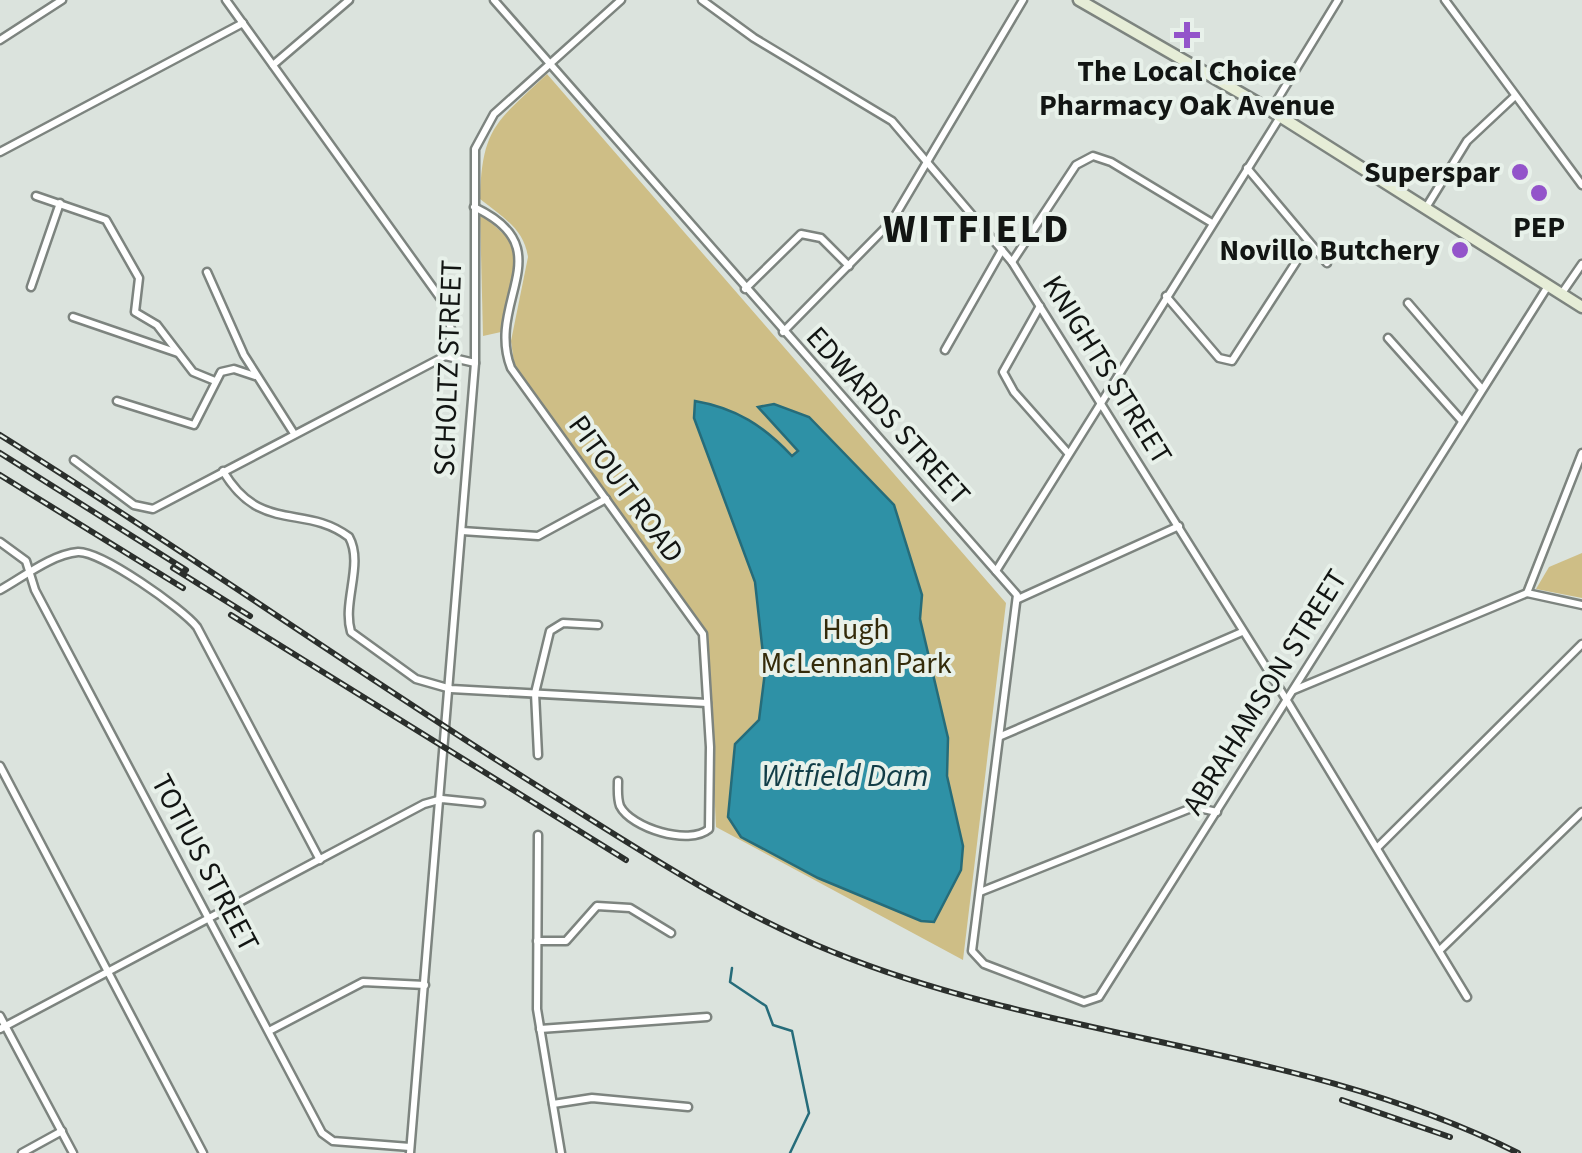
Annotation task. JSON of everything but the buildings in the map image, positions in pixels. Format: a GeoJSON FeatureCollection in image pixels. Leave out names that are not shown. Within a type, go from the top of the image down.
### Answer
{"type":"FeatureCollection","features":[{"type":"Feature","properties":{"kind":"street"},"geometry":{"type":"LineString","coordinates":[[0,40],[62,0]]}},
{"type":"Feature","properties":{"kind":"street"},"geometry":{"type":"LineString","coordinates":[[226,0],[441,298],[452,332],[444,356]]}},
{"type":"Feature","properties":{"kind":"street"},"geometry":{"type":"LineString","coordinates":[[273,65],[348,0]]}},
{"type":"Feature","properties":{"kind":"street","name":"EDWARDS STREET"},"geometry":{"type":"LineString","coordinates":[[494,0],[1018,599]]}},
{"type":"Feature","properties":{"kind":"street","name":"SCHOLTZ STREET"},"geometry":{"type":"LineString","coordinates":[[410,1150],[476,363],[472,168],[480,131],[548,63],[620,0]]}},
{"type":"Feature","properties":{"kind":"street","name":"KNIGHTS STREET"},"geometry":{"type":"LineString","coordinates":[[702,0],[754,38],[884,116],[1012,262],[1242,632],[1289,695],[1467,997]]}},
{"type":"Feature","properties":{"kind":"street"},"geometry":{"type":"LineString","coordinates":[[784,332],[892,222],[1022,0]]}},
{"type":"Feature","properties":{"kind":"street"},"geometry":{"type":"LineString","coordinates":[[1078,0],[1427,206],[1582,307]]}},
{"type":"Feature","properties":{"kind":"street"},"geometry":{"type":"LineString","coordinates":[[996,572],[1247,168],[1338,0]]}},
{"type":"Feature","properties":{"kind":"street"},"geometry":{"type":"LineString","coordinates":[[1445,0],[1582,185]]}},
{"type":"Feature","properties":{"kind":"street"},"geometry":{"type":"LineString","coordinates":[[0,152],[243,23]]}},
{"type":"Feature","properties":{"kind":"street"},"geometry":{"type":"LineString","coordinates":[[1427,206],[1467,141],[1514,98]]}},
{"type":"Feature","properties":{"kind":"street"},"geometry":{"type":"LineString","coordinates":[[1012,262],[1076,165],[1093,156],[1110,162],[1212,224]]}},
{"type":"Feature","properties":{"kind":"street"},"geometry":{"type":"LineString","coordinates":[[1247,168],[1328,263]]}},
{"type":"Feature","properties":{"kind":"street"},"geometry":{"type":"LineString","coordinates":[[36,196],[109,224],[138,278],[135,312],[152,320],[196,374],[215,382]]}},
{"type":"Feature","properties":{"kind":"street"},"geometry":{"type":"LineString","coordinates":[[31,287],[60,203]]}},
{"type":"Feature","properties":{"kind":"street","name":"PITOUT ROAD"},"geometry":{"type":"LineString","coordinates":[[474,207],[512,232],[521,253],[504,332],[512,368],[703,634],[711,822],[698,837],[664,833],[621,808],[618,781]]}},
{"type":"Feature","properties":{"kind":"street"},"geometry":{"type":"LineString","coordinates":[[744,289],[791,240],[807,233],[822,238],[849,266]]}},
{"type":"Feature","properties":{"kind":"street"},"geometry":{"type":"LineString","coordinates":[[1166,296],[1218,358],[1232,361],[1309,242]]}},
{"type":"Feature","properties":{"kind":"street"},"geometry":{"type":"LineString","coordinates":[[945,350],[1002,250]]}},
{"type":"Feature","properties":{"kind":"street"},"geometry":{"type":"LineString","coordinates":[[1562,294],[1582,264]]}},
{"type":"Feature","properties":{"kind":"street"},"geometry":{"type":"LineString","coordinates":[[207,272],[256,376],[293,432]]}},
{"type":"Feature","properties":{"kind":"street","name":"ABRAHAMSON STREET"},"geometry":{"type":"LineString","coordinates":[[980,892],[972,955],[984,964],[1093,1002],[1548,286]]}},
{"type":"Feature","properties":{"kind":"street"},"geometry":{"type":"LineString","coordinates":[[1408,303],[1482,389]]}},
{"type":"Feature","properties":{"kind":"street"},"geometry":{"type":"LineString","coordinates":[[1040,306],[1003,372],[1014,392],[1068,453]]}},
{"type":"Feature","properties":{"kind":"street"},"geometry":{"type":"LineString","coordinates":[[73,317],[179,354]]}},
{"type":"Feature","properties":{"kind":"street"},"geometry":{"type":"LineString","coordinates":[[1388,338],[1462,421]]}},
{"type":"Feature","properties":{"kind":"street"},"geometry":{"type":"LineString","coordinates":[[74,460],[145,509],[158,508],[293,432],[444,356],[476,363]]}},
{"type":"Feature","properties":{"kind":"street"},"geometry":{"type":"LineString","coordinates":[[118,401],[194,426],[215,382],[230,368],[256,376]]}},
{"type":"Feature","properties":{"kind":"street"},"geometry":{"type":"LineString","coordinates":[[1528,593],[1582,454]]}},
{"type":"Feature","properties":{"kind":"street"},"geometry":{"type":"LineString","coordinates":[[223,471],[240,498],[254,507],[349,536],[354,550],[348,617],[351,632],[416,678],[451,689],[707,702]]}},
{"type":"Feature","properties":{"kind":"street"},"geometry":{"type":"LineString","coordinates":[[462,531],[538,536],[606,499]]}},
{"type":"Feature","properties":{"kind":"street"},"geometry":{"type":"LineString","coordinates":[[1179,526],[1018,599],[980,892],[1194,807],[1217,812]]}},
{"type":"Feature","properties":{"kind":"street","name":"TOTIUS STREET"},"geometry":{"type":"LineString","coordinates":[[0,542],[23,556],[208,920],[327,1138],[410,1150]]}},
{"type":"Feature","properties":{"kind":"street"},"geometry":{"type":"LineString","coordinates":[[0,590],[82,552],[97,557],[190,618],[320,860]]}},
{"type":"Feature","properties":{"kind":"street"},"geometry":{"type":"LineString","coordinates":[[1289,695],[1528,593],[1582,606]]}},
{"type":"Feature","properties":{"kind":"street"},"geometry":{"type":"LineString","coordinates":[[538,755],[535,693],[554,626],[598,625]]}},
{"type":"Feature","properties":{"kind":"street"},"geometry":{"type":"LineString","coordinates":[[1000,736],[1242,632]]}},
{"type":"Feature","properties":{"kind":"street"},"geometry":{"type":"LineString","coordinates":[[1378,847],[1582,644]]}},
{"type":"Feature","properties":{"kind":"street"},"geometry":{"type":"LineString","coordinates":[[0,766],[203,1153]]}},
{"type":"Feature","properties":{"kind":"street"},"geometry":{"type":"LineString","coordinates":[[3,1028],[424,804],[442,799],[481,803]]}},
{"type":"Feature","properties":{"kind":"street"},"geometry":{"type":"LineString","coordinates":[[1440,950],[1582,812]]}},
{"type":"Feature","properties":{"kind":"street"},"geometry":{"type":"LineString","coordinates":[[538,835],[540,1029],[561,1153]]}},
{"type":"Feature","properties":{"kind":"street"},"geometry":{"type":"LineString","coordinates":[[537,941],[566,941],[596,906],[630,908],[671,933]]}},
{"type":"Feature","properties":{"kind":"street"},"geometry":{"type":"LineString","coordinates":[[268,1031],[363,982],[425,985]]}},
{"type":"Feature","properties":{"kind":"street"},"geometry":{"type":"LineString","coordinates":[[0,1016],[73,1153]]}},
{"type":"Feature","properties":{"kind":"street"},"geometry":{"type":"LineString","coordinates":[[540,1029],[707,1017]]}},
{"type":"Feature","properties":{"kind":"street"},"geometry":{"type":"LineString","coordinates":[[553,1104],[592,1098],[688,1107]]}},
{"type":"Feature","properties":{"kind":"street"},"geometry":{"type":"LineString","coordinates":[[22,1153],[62,1131]]}},
{"type":"Feature","properties":{"kind":"green space","name":"Hugh McLennan Park"},"geometry":{"type":"Polygon","coordinates":[[[547,74],[1006,603],[963,960],[716,827],[707,635],[515,370],[511,341],[528,257],[517,230],[480,199],[481,175],[484,155],[496,127],[547,74]]]}},
{"type":"Feature","properties":{"kind":"green space"},"geometry":{"type":"Polygon","coordinates":[[[480,213],[514,243],[517,256],[501,332],[483,336],[480,213]]]}},
{"type":"Feature","properties":{"kind":"green space"},"geometry":{"type":"Polygon","coordinates":[[[1582,553],[1582,598],[1536,589],[1549,567],[1582,553]]]}},
{"type":"Feature","properties":{"kind":"water","name":"Witfield Dam"},"geometry":{"type":"Polygon","coordinates":[[[695,401],[724,408],[748,420],[792,456],[798,451],[758,407],[774,404],[809,417],[894,505],[922,595],[920,619],[948,738],[947,776],[963,846],[961,870],[934,922],[921,921],[818,878],[741,837],[728,817],[735,744],[759,720],[765,672],[755,582],[694,418],[695,401]]]}},
{"type":"Feature","properties":{"kind":"waterway"},"geometry":{"type":"LineString","coordinates":[[732,968],[730,982],[766,1006],[773,1025],[792,1031],[809,1113],[790,1153]]}},
{"type":"Feature","properties":{"kind":"railway"},"geometry":{"type":"LineString","coordinates":[[0,435],[468,742],[681,875],[794,935],[917,982],[1003,1006],[1351,1089],[1436,1117],[1518,1153]]}},
{"type":"Feature","properties":{"kind":"railway"},"geometry":{"type":"LineString","coordinates":[[0,453],[186,570]]}},
{"type":"Feature","properties":{"kind":"railway"},"geometry":{"type":"LineString","coordinates":[[0,475],[183,588]]}},
{"type":"Feature","properties":{"kind":"railway"},"geometry":{"type":"LineString","coordinates":[[173,568],[250,616]]}},
{"type":"Feature","properties":{"kind":"railway"},"geometry":{"type":"LineString","coordinates":[[231,615],[626,860]]}},
{"type":"Feature","properties":{"kind":"railway"},"geometry":{"type":"LineString","coordinates":[[1342,1100],[1450,1137]]}},
{"type":"Feature","properties":{"kind":"place","name":"The Local Choice Pharmacy Oak Avenue"},"geometry":{"type":"Point","coordinates":[1187,35]}},
{"type":"Feature","properties":{"kind":"place","name":"Superspar"},"geometry":{"type":"Point","coordinates":[1520,172]}},
{"type":"Feature","properties":{"kind":"place","name":"PEP"},"geometry":{"type":"Point","coordinates":[1539,193]}},
{"type":"Feature","properties":{"kind":"place","name":"Novillo Butchery"},"geometry":{"type":"Point","coordinates":[1460,250]}},
{"type":"Feature","properties":{"kind":"district","name":"WITFIELD"},"geometry":{"type":"Point","coordinates":[977,229]}}]}
